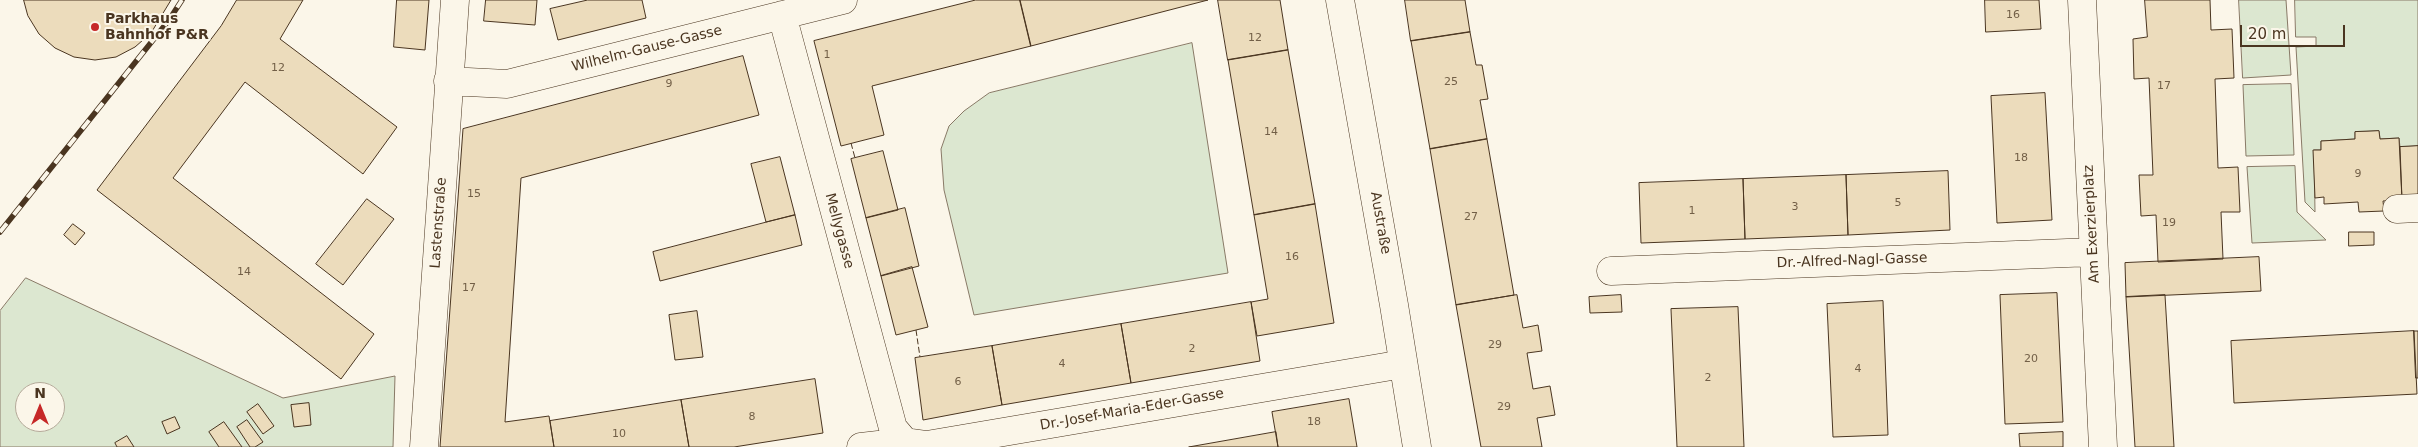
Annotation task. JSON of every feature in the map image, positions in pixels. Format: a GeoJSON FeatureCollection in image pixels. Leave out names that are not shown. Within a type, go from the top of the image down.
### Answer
{"type":"FeatureCollection","features":[{"type":"Feature","properties":{"kind":"street","name":"Lastenstraße"},"geometry":{"type":"LineString","coordinates":[[424,447],[455,0]]}},
{"type":"Feature","properties":{"kind":"street","name":"Wilhelm-Gause-Gasse"},"geometry":{"type":"LineString","coordinates":[[448,81],[507,84],[843,0]]}},
{"type":"Feature","properties":{"kind":"street","name":"Austraße"},"geometry":{"type":"LineString","coordinates":[[1340,0],[1417,447]]}},
{"type":"Feature","properties":{"kind":"street","name":"Am Exerzierplatz"},"geometry":{"type":"LineString","coordinates":[[2082,0],[2103,447]]}},
{"type":"Feature","properties":{"kind":"street","name":"Mellygasse"},"geometry":{"type":"LineString","coordinates":[[782,15],[893,428],[905,442]]}},
{"type":"Feature","properties":{"kind":"street","name":"Dr.-Alfred-Nagl-Gasse"},"geometry":{"type":"LineString","coordinates":[[1611,271],[2093,252]]}},
{"type":"Feature","properties":{"kind":"street","name":"Dr.-Josef-Maria-Eder-Gasse"},"geometry":{"type":"LineString","coordinates":[[861,447],[905,442],[927,445],[1403,364]]}},
{"type":"Feature","properties":{"kind":"green space"},"geometry":{"type":"Polygon","coordinates":[[[2239,0],[2286,0],[2291,75],[2243,78],[2239,0]]]}},
{"type":"Feature","properties":{"kind":"green space"},"geometry":{"type":"Polygon","coordinates":[[[2295,0],[2418,0],[2418,146],[2400,147],[2399,138],[2380,139],[2379,131],[2355,132],[2355,139],[2321,141],[2321,150],[2314,150],[2315,212],[2305,202],[2296,47],[2316,46],[2316,37],[2296,37],[2295,0]]]}},
{"type":"Feature","properties":{"kind":"green space"},"geometry":{"type":"Polygon","coordinates":[[[1192,43],[1228,273],[974,315],[944,190],[941,149],[949,126],[964,111],[989,93],[1192,43]]]}},
{"type":"Feature","properties":{"kind":"green space"},"geometry":{"type":"Polygon","coordinates":[[[2291,84],[2294,155],[2246,156],[2243,85],[2291,84]]]}},
{"type":"Feature","properties":{"kind":"green space"},"geometry":{"type":"Polygon","coordinates":[[[2295,166],[2297,212],[2326,240],[2252,243],[2247,167],[2295,166]]]}},
{"type":"Feature","properties":{"kind":"green space"},"geometry":{"type":"Polygon","coordinates":[[[26,278],[283,398],[395,376],[393,447],[0,447],[0,311],[26,278]]]}},
{"type":"Feature","properties":{"kind":"building","name":"Parkhaus Bahnhof P&R"},"geometry":{"type":"Polygon","coordinates":[[[24,0],[171,0],[151,33],[135,47],[116,57],[95,60],[74,57],[55,48],[39,34],[28,16],[24,0]]]}},
{"type":"Feature","properties":{"kind":"building"},"geometry":{"type":"Polygon","coordinates":[[[237,0],[303,0],[280,39],[397,127],[363,174],[245,82],[173,178],[374,334],[341,379],[97,190],[221,26],[237,0]]]}},
{"type":"Feature","properties":{"kind":"building"},"geometry":{"type":"Polygon","coordinates":[[[397,0],[429,0],[425,50],[394,47],[397,0]]]}},
{"type":"Feature","properties":{"kind":"building"},"geometry":{"type":"Polygon","coordinates":[[[486,0],[537,0],[535,25],[484,21],[486,0]]]}},
{"type":"Feature","properties":{"kind":"building"},"geometry":{"type":"Polygon","coordinates":[[[588,0],[642,0],[646,18],[558,40],[550,9],[588,0]]]}},
{"type":"Feature","properties":{"kind":"building"},"geometry":{"type":"Polygon","coordinates":[[[976,0],[1020,0],[1031,46],[872,86],[884,135],[841,146],[814,41],[976,0]]]}},
{"type":"Feature","properties":{"kind":"building"},"geometry":{"type":"Polygon","coordinates":[[[1020,0],[1208,0],[1031,46],[1020,0]]]}},
{"type":"Feature","properties":{"kind":"building"},"geometry":{"type":"Polygon","coordinates":[[[1218,0],[1280,0],[1288,50],[1228,60],[1218,0]]]}},
{"type":"Feature","properties":{"kind":"building"},"geometry":{"type":"Polygon","coordinates":[[[1405,0],[1465,0],[1470,32],[1411,41],[1405,0]]]}},
{"type":"Feature","properties":{"kind":"building"},"geometry":{"type":"Polygon","coordinates":[[[1985,0],[2039,0],[2041,29],[1986,32],[1985,0]]]}},
{"type":"Feature","properties":{"kind":"building"},"geometry":{"type":"Polygon","coordinates":[[[2145,0],[2210,0],[2211,30],[2232,29],[2234,78],[2215,79],[2218,168],[2238,167],[2240,212],[2221,212],[2223,259],[2158,262],[2156,215],[2141,216],[2139,175],[2153,175],[2149,78],[2134,79],[2133,39],[2147,37],[2145,0]]]}},
{"type":"Feature","properties":{"kind":"building"},"geometry":{"type":"Polygon","coordinates":[[[1470,32],[1476,65],[1482,65],[1488,99],[1480,100],[1487,139],[1430,149],[1411,41],[1470,32]]]}},
{"type":"Feature","properties":{"kind":"building"},"geometry":{"type":"Polygon","coordinates":[[[1288,50],[1315,204],[1254,215],[1228,60],[1288,50]]]}},
{"type":"Feature","properties":{"kind":"building"},"geometry":{"type":"Polygon","coordinates":[[[743,56],[759,115],[521,178],[505,422],[549,416],[554,447],[440,447],[463,129],[743,56]]]}},
{"type":"Feature","properties":{"kind":"building"},"geometry":{"type":"Polygon","coordinates":[[[2045,93],[2052,220],[1997,223],[1991,96],[2045,93]]]}},
{"type":"Feature","properties":{"kind":"building"},"geometry":{"type":"Polygon","coordinates":[[[2379,131],[2380,139],[2399,138],[2402,200],[2383,201],[2384,211],[2359,212],[2358,202],[2324,204],[2324,197],[2315,198],[2313,150],[2321,150],[2321,141],[2355,139],[2355,132],[2379,131]]]}},
{"type":"Feature","properties":{"kind":"building"},"geometry":{"type":"Polygon","coordinates":[[[1487,139],[1514,295],[1456,305],[1430,149],[1487,139]]]}},
{"type":"Feature","properties":{"kind":"building"},"geometry":{"type":"Polygon","coordinates":[[[2418,146],[2418,199],[2402,200],[2400,147],[2418,146]]]}},
{"type":"Feature","properties":{"kind":"building"},"geometry":{"type":"Polygon","coordinates":[[[883,151],[898,210],[866,218],[851,159],[883,151]]]}},
{"type":"Feature","properties":{"kind":"building"},"geometry":{"type":"Polygon","coordinates":[[[780,157],[795,215],[766,222],[751,164],[780,157]]]}},
{"type":"Feature","properties":{"kind":"building"},"geometry":{"type":"Polygon","coordinates":[[[1948,171],[1950,230],[1848,235],[1846,175],[1948,171]]]}},
{"type":"Feature","properties":{"kind":"building"},"geometry":{"type":"Polygon","coordinates":[[[1846,175],[1848,235],[1745,239],[1743,179],[1846,175]]]}},
{"type":"Feature","properties":{"kind":"building"},"geometry":{"type":"Polygon","coordinates":[[[1743,179],[1745,239],[1641,243],[1639,183],[1743,179]]]}},
{"type":"Feature","properties":{"kind":"building"},"geometry":{"type":"Polygon","coordinates":[[[367,199],[394,219],[343,285],[316,264],[367,199]]]}},
{"type":"Feature","properties":{"kind":"building"},"geometry":{"type":"Polygon","coordinates":[[[1315,204],[1334,323],[1257,336],[1251,302],[1268,299],[1254,215],[1315,204]]]}},
{"type":"Feature","properties":{"kind":"building"},"geometry":{"type":"Polygon","coordinates":[[[905,208],[919,266],[881,276],[866,218],[905,208]]]}},
{"type":"Feature","properties":{"kind":"building"},"geometry":{"type":"Polygon","coordinates":[[[795,215],[802,245],[660,281],[653,252],[795,215]]]}},
{"type":"Feature","properties":{"kind":"building"},"geometry":{"type":"Polygon","coordinates":[[[73,224],[85,233],[75,245],[64,235],[73,224]]]}},
{"type":"Feature","properties":{"kind":"building"},"geometry":{"type":"Polygon","coordinates":[[[2349,232],[2374,232],[2374,245],[2349,246],[2349,232]]]}},
{"type":"Feature","properties":{"kind":"building"},"geometry":{"type":"Polygon","coordinates":[[[2259,257],[2261,291],[2126,297],[2125,263],[2259,257]]]}},
{"type":"Feature","properties":{"kind":"building"},"geometry":{"type":"Polygon","coordinates":[[[912,267],[928,327],[896,335],[881,276],[912,267]]]}},
{"type":"Feature","properties":{"kind":"building"},"geometry":{"type":"Polygon","coordinates":[[[2057,293],[2063,422],[2005,424],[2000,295],[2057,293]]]}},
{"type":"Feature","properties":{"kind":"building"},"geometry":{"type":"Polygon","coordinates":[[[1517,295],[1523,328],[1538,325],[1542,351],[1527,353],[1533,389],[1550,386],[1555,415],[1537,418],[1542,447],[1481,447],[1456,305],[1517,295]]]}},
{"type":"Feature","properties":{"kind":"building"},"geometry":{"type":"Polygon","coordinates":[[[1621,295],[1622,312],[1590,313],[1589,297],[1621,295]]]}},
{"type":"Feature","properties":{"kind":"building"},"geometry":{"type":"Polygon","coordinates":[[[2165,295],[2174,447],[2135,447],[2126,297],[2165,295]]]}},
{"type":"Feature","properties":{"kind":"building"},"geometry":{"type":"Polygon","coordinates":[[[1883,301],[1888,435],[1833,437],[1827,304],[1883,301]]]}},
{"type":"Feature","properties":{"kind":"building"},"geometry":{"type":"Polygon","coordinates":[[[1251,302],[1260,361],[1131,383],[1121,324],[1251,302]]]}},
{"type":"Feature","properties":{"kind":"building"},"geometry":{"type":"Polygon","coordinates":[[[1738,307],[1744,447],[1677,447],[1671,309],[1738,307]]]}},
{"type":"Feature","properties":{"kind":"building"},"geometry":{"type":"Polygon","coordinates":[[[697,311],[703,357],[675,360],[669,315],[697,311]]]}},
{"type":"Feature","properties":{"kind":"building"},"geometry":{"type":"Polygon","coordinates":[[[1121,324],[1131,383],[1002,405],[992,346],[1121,324]]]}},
{"type":"Feature","properties":{"kind":"building"},"geometry":{"type":"Polygon","coordinates":[[[2414,331],[2417,394],[2234,403],[2231,341],[2414,331]]]}},
{"type":"Feature","properties":{"kind":"building"},"geometry":{"type":"Polygon","coordinates":[[[2414,331],[2418,331],[2418,378],[2416,378],[2414,331]]]}},
{"type":"Feature","properties":{"kind":"building"},"geometry":{"type":"Polygon","coordinates":[[[992,346],[1002,405],[923,420],[915,358],[992,346]]]}},
{"type":"Feature","properties":{"kind":"building"},"geometry":{"type":"Polygon","coordinates":[[[815,379],[823,433],[734,447],[689,447],[681,400],[815,379]]]}},
{"type":"Feature","properties":{"kind":"building"},"geometry":{"type":"Polygon","coordinates":[[[1349,399],[1357,447],[1278,447],[1272,412],[1349,399]]]}},
{"type":"Feature","properties":{"kind":"building"},"geometry":{"type":"Polygon","coordinates":[[[681,400],[689,447],[554,447],[550,421],[681,400]]]}},
{"type":"Feature","properties":{"kind":"building"},"geometry":{"type":"Polygon","coordinates":[[[309,403],[311,425],[294,427],[291,405],[309,403]]]}},
{"type":"Feature","properties":{"kind":"building"},"geometry":{"type":"Polygon","coordinates":[[[258,404],[274,426],[263,434],[247,412],[258,404]]]}},
{"type":"Feature","properties":{"kind":"building"},"geometry":{"type":"Polygon","coordinates":[[[175,417],[180,428],[167,434],[162,422],[175,417]]]}},
{"type":"Feature","properties":{"kind":"building"},"geometry":{"type":"Polygon","coordinates":[[[247,420],[263,442],[255,447],[250,447],[237,427],[247,420]]]}},
{"type":"Feature","properties":{"kind":"building"},"geometry":{"type":"Polygon","coordinates":[[[224,422],[242,447],[219,447],[209,432],[224,422]]]}},
{"type":"Feature","properties":{"kind":"building"},"geometry":{"type":"Polygon","coordinates":[[[1276,432],[1278,447],[1189,447],[1276,432]]]}},
{"type":"Feature","properties":{"kind":"building"},"geometry":{"type":"Polygon","coordinates":[[[2063,432],[2063,447],[2020,447],[2019,434],[2063,432]]]}},
{"type":"Feature","properties":{"kind":"building"},"geometry":{"type":"Polygon","coordinates":[[[127,436],[134,447],[117,447],[115,443],[127,436]]]}},
{"type":"Feature","properties":{"kind":"railway"},"geometry":{"type":"LineString","coordinates":[[0,232],[169,20],[182,0]]}},
{"type":"Feature","properties":{"kind":"fence"},"geometry":{"type":"LineString","coordinates":[[851,143],[855,158]]}},
{"type":"Feature","properties":{"kind":"fence"},"geometry":{"type":"LineString","coordinates":[[916,330],[920,357]]}},
{"type":"Feature","properties":{"kind":"place","name":"Parkhaus Bahnhof P&R"},"geometry":{"type":"Point","coordinates":[95,27]}}]}
